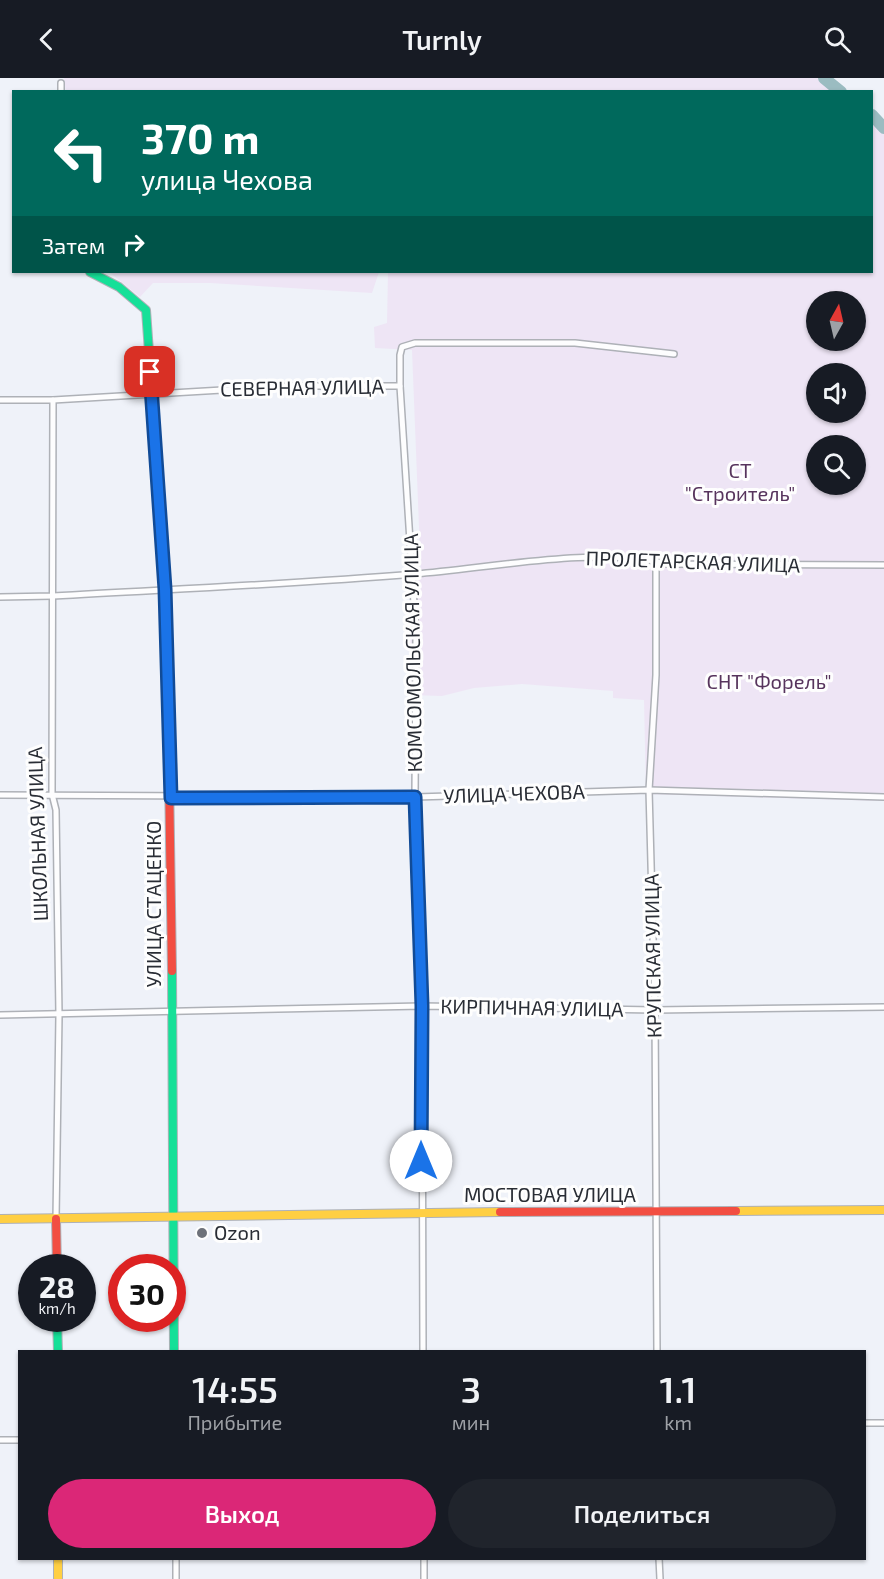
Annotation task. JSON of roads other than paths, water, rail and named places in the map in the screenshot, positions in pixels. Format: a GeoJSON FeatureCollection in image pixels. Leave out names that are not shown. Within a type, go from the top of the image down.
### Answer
{"type":"FeatureCollection","features":[{"type":"Feature","properties":{"kind":"street"},"geometry":{"type":"LineString","coordinates":[[61,83],[61,90]]}},
{"type":"Feature","properties":{"kind":"street","name":"УЛИЦА СТАЦЕНКО"},"geometry":{"type":"LineString","coordinates":[[92,273],[119,287],[146,310],[165,589],[171,798],[174,1350]]}},
{"type":"Feature","properties":{"kind":"street","name":"СЕВЕРНАЯ УЛИЦА"},"geometry":{"type":"LineString","coordinates":[[0,400],[53,400],[151,392],[291,386],[400,386],[402,347],[415,343],[575,344],[674,354]]}},
{"type":"Feature","properties":{"kind":"street","name":"КОМСОМОЛЬСКАЯ УЛИЦА"},"geometry":{"type":"LineString","coordinates":[[400,386],[414,574],[415,797],[422,1006],[423,1350]]}},
{"type":"Feature","properties":{"kind":"street","name":"ШКОЛЬНАЯ УЛИЦА"},"geometry":{"type":"LineString","coordinates":[[53,400],[51,794],[56,810],[59,1015],[57,1254]]}},
{"type":"Feature","properties":{"kind":"street","name":"ПРОЛЕТАРСКАЯ УЛИЦА"},"geometry":{"type":"LineString","coordinates":[[0,597],[53,596],[414,574],[588,557],[639,557],[668,564],[884,565]]}},
{"type":"Feature","properties":{"kind":"street","name":"КРУПСКАЯ УЛИЦА"},"geometry":{"type":"LineString","coordinates":[[656,561],[656,675],[649,790],[655,1010],[657,1350]]}},
{"type":"Feature","properties":{"kind":"street","name":"УЛИЦА ЧЕХОВА"},"geometry":{"type":"LineString","coordinates":[[0,795],[51,794],[171,798],[415,797],[649,790],[884,797]]}},
{"type":"Feature","properties":{"kind":"street","name":"КИРПИЧНАЯ УЛИЦА"},"geometry":{"type":"LineString","coordinates":[[0,1015],[422,1006],[655,1010],[884,1007]]}},
{"type":"Feature","properties":{"kind":"street","name":"МОСТОВАЯ УЛИЦА"},"geometry":{"type":"LineString","coordinates":[[0,1219],[421,1212],[884,1210]]}},
{"type":"Feature","properties":{"kind":"street"},"geometry":{"type":"LineString","coordinates":[[57,1332],[57,1350]]}},
{"type":"Feature","properties":{"kind":"street"},"geometry":{"type":"LineString","coordinates":[[866,1423],[884,1423]]}},
{"type":"Feature","properties":{"kind":"street"},"geometry":{"type":"LineString","coordinates":[[0,1440],[18,1440]]}},
{"type":"Feature","properties":{"kind":"street"},"geometry":{"type":"LineString","coordinates":[[58,1560],[58,1579]]}},
{"type":"Feature","properties":{"kind":"street"},"geometry":{"type":"LineString","coordinates":[[176,1560],[176,1579]]}},
{"type":"Feature","properties":{"kind":"street"},"geometry":{"type":"LineString","coordinates":[[424,1560],[424,1579]]}},
{"type":"Feature","properties":{"kind":"street"},"geometry":{"type":"LineString","coordinates":[[659,1560],[660,1579]]}},
{"type":"Feature","properties":{"kind":"waterway"},"geometry":{"type":"LineString","coordinates":[[824,78],[839,90]]}},
{"type":"Feature","properties":{"kind":"waterway"},"geometry":{"type":"LineString","coordinates":[[873,116],[884,128]]}},
{"type":"Feature","properties":{"kind":"place","name":"Ozon"},"geometry":{"type":"Point","coordinates":[202,1233]}},
{"type":"Feature","properties":{"kind":"park label","name":"СТ \"Строитель\""},"geometry":{"type":"Point","coordinates":[740,482]}},
{"type":"Feature","properties":{"kind":"park label","name":"СНТ \"Форель\""},"geometry":{"type":"Point","coordinates":[769,682]}}]}
